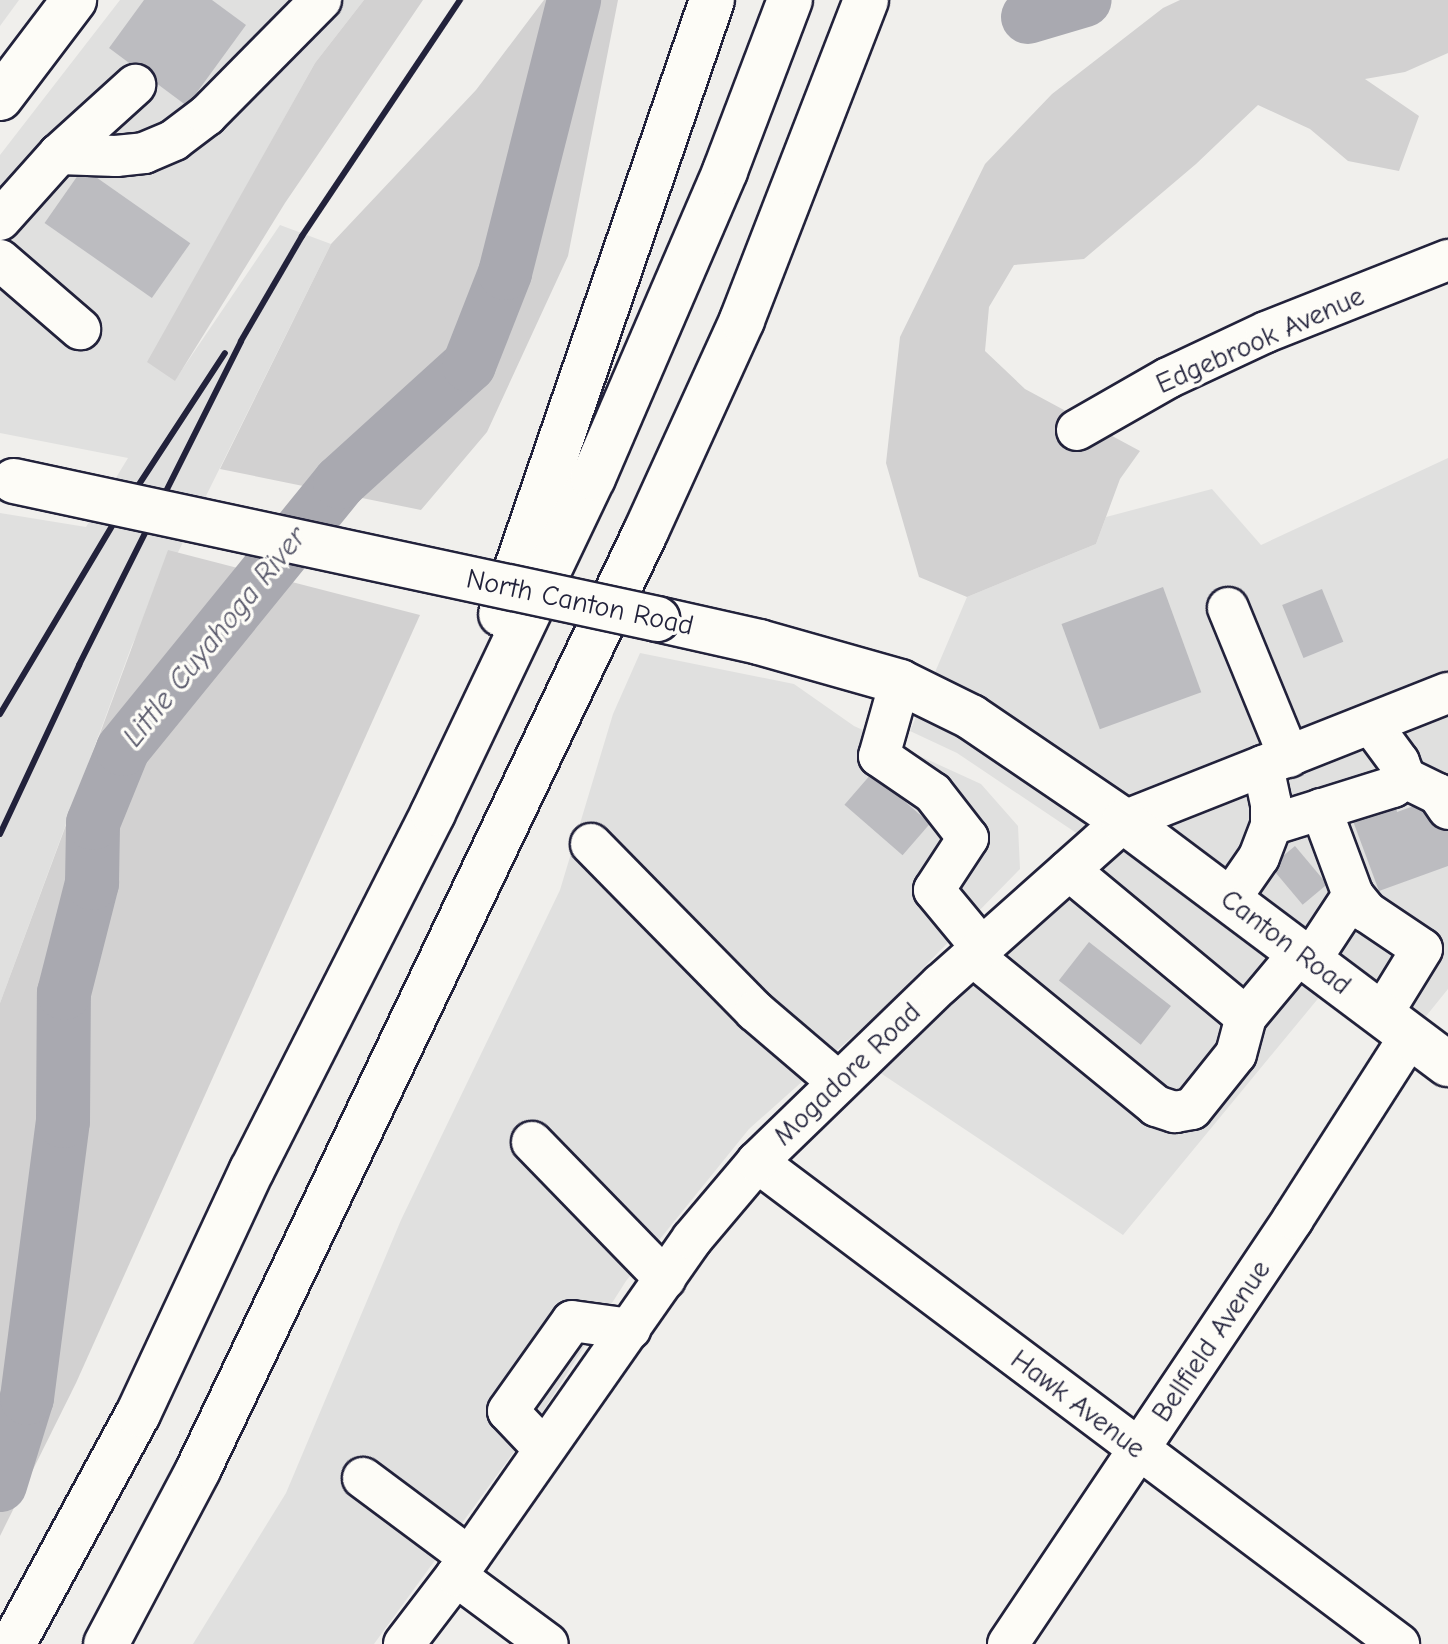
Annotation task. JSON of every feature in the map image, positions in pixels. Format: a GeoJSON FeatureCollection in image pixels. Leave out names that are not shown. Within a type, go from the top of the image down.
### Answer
{"type":"FeatureCollection","features":[{"type":"Feature","properties":{"kind":"main road"},"geometry":{"type":"LineString","coordinates":[[0,98],[74,0]]}},
{"type":"Feature","properties":{"kind":"main road"},"geometry":{"type":"LineString","coordinates":[[433,813],[712,0]]}},
{"type":"Feature","properties":{"kind":"main road"},"geometry":{"type":"LineString","coordinates":[[13,1644],[138,1414],[252,1170],[433,813],[664,320],[790,0]]}},
{"type":"Feature","properties":{"kind":"main road"},"geometry":{"type":"LineString","coordinates":[[106,1644],[198,1470],[646,531],[742,320],[866,0]]}},
{"type":"Feature","properties":{"kind":"main road","name":"North Canton Road"},"geometry":{"type":"LineString","coordinates":[[7,479],[759,642],[900,682],[971,717],[1124,821]]}},
{"type":"Feature","properties":{"kind":"main road","name":"Canton Road"},"geometry":{"type":"LineString","coordinates":[[1124,821],[1448,1064]]}},
{"type":"Feature","properties":{"kind":"street"},"geometry":{"type":"LineString","coordinates":[[59,154],[116,156],[144,153],[174,140],[207,115],[321,0]]}},
{"type":"Feature","properties":{"kind":"street"},"geometry":{"type":"LineString","coordinates":[[0,220],[59,154],[135,85]]}},
{"type":"Feature","properties":{"kind":"street"},"geometry":{"type":"LineString","coordinates":[[0,260],[80,329]]}},
{"type":"Feature","properties":{"kind":"street","name":"Edgebrook Avenue"},"geometry":{"type":"LineString","coordinates":[[1077,430],[1168,378],[1266,332],[1448,260]]}},
{"type":"Feature","properties":{"kind":"street"},"geometry":{"type":"LineString","coordinates":[[1228,608],[1276,762],[1271,825],[1259,857],[1230,899]]}},
{"type":"Feature","properties":{"kind":"street"},"geometry":{"type":"LineString","coordinates":[[900,682],[879,756],[933,793],[968,838],[934,890],[977,952],[1156,1106],[1175,1112],[1192,1109],[1236,1054],[1246,1017],[1306,955],[1353,895]]}},
{"type":"Feature","properties":{"kind":"street","name":"Mogadore Road"},"geometry":{"type":"LineString","coordinates":[[404,1644],[463,1566],[692,1239],[757,1162],[977,952],[1124,821],[1448,693]]}},
{"type":"Feature","properties":{"kind":"street"},"geometry":{"type":"LineString","coordinates":[[1371,724],[1399,762],[1405,778],[1438,794],[1448,809]]}},
{"type":"Feature","properties":{"kind":"street"},"geometry":{"type":"LineString","coordinates":[[1271,825],[1393,787],[1405,778]]}},
{"type":"Feature","properties":{"kind":"street"},"geometry":{"type":"LineString","coordinates":[[1321,809],[1353,895],[1367,912],[1435,940]]}},
{"type":"Feature","properties":{"kind":"street"},"geometry":{"type":"LineString","coordinates":[[591,844],[755,1011],[838,1082]]}},
{"type":"Feature","properties":{"kind":"street"},"geometry":{"type":"LineString","coordinates":[[1069,870],[1246,1017]]}},
{"type":"Feature","properties":{"kind":"street","name":"Bellfield Avenue"},"geometry":{"type":"LineString","coordinates":[[1008,1644],[1139,1450],[1396,1025],[1435,940]]}},
{"type":"Feature","properties":{"kind":"street"},"geometry":{"type":"LineString","coordinates":[[532,1142],[665,1279]]}},
{"type":"Feature","properties":{"kind":"street","name":"Hawk Avenue"},"geometry":{"type":"LineString","coordinates":[[757,1162],[1399,1644]]}},
{"type":"Feature","properties":{"kind":"street"},"geometry":{"type":"LineString","coordinates":[[544,1449],[508,1411],[572,1321],[630,1329]]}},
{"type":"Feature","properties":{"kind":"street"},"geometry":{"type":"LineString","coordinates":[[363,1478],[548,1644]]}},
{"type":"Feature","properties":{"kind":"shaded area"},"geometry":{"type":"Polygon","coordinates":[[[0,0],[19,0],[0,26],[0,0]]]}},
{"type":"Feature","properties":{"kind":"shaded area"},"geometry":{"type":"Polygon","coordinates":[[[120,0],[364,0],[315,63],[148,362],[175,380],[280,225],[331,244],[132,645],[0,1003],[0,513],[86,527],[128,458],[0,433],[0,155],[120,0]]]}},
{"type":"Feature","properties":{"kind":"shaded area"},"geometry":{"type":"Polygon","coordinates":[[[364,0],[423,0],[285,203],[175,381],[147,362],[315,63],[364,0]]]}},
{"type":"Feature","properties":{"kind":"shaded area"},"geometry":{"type":"Polygon","coordinates":[[[544,0],[618,0],[568,256],[487,432],[421,510],[220,469],[331,244],[476,90],[544,0]]]}},
{"type":"Feature","properties":{"kind":"shaded area"},"geometry":{"type":"Polygon","coordinates":[[[1180,0],[1448,0],[1448,53],[1405,72],[1365,79],[1419,116],[1399,171],[1348,161],[1310,129],[1258,105],[1196,164],[1084,259],[1014,265],[989,307],[985,351],[1025,389],[1140,451],[1120,479],[1096,544],[967,597],[919,577],[886,463],[900,337],[985,164],[1052,94],[1163,8],[1180,0]]]}},
{"type":"Feature","properties":{"kind":"shaded area"},"geometry":{"type":"Polygon","coordinates":[[[1448,458],[1448,670],[1444,672],[1448,685],[1448,989],[1410,1036],[1335,978],[1123,1235],[870,1066],[1115,859],[957,753],[910,731],[967,597],[1096,544],[1106,517],[1212,489],[1261,545],[1448,458]]]}},
{"type":"Feature","properties":{"kind":"shaded area"},"geometry":{"type":"Polygon","coordinates":[[[168,550],[420,615],[76,1383],[0,1536],[0,1003],[168,550]]]}},
{"type":"Feature","properties":{"kind":"shaded area"},"geometry":{"type":"Polygon","coordinates":[[[640,653],[794,684],[854,726],[981,784],[1018,826],[1020,869],[881,1011],[749,1129],[626,1281],[540,1416],[374,1644],[193,1644],[286,1493],[401,1220],[560,890],[613,714],[640,653]]]}},
{"type":"Feature","properties":{"kind":"building"},"geometry":{"type":"Polygon","coordinates":[[[144,0],[212,0],[246,25],[187,106],[109,48],[144,0]]]}},
{"type":"Feature","properties":{"kind":"building"},"geometry":{"type":"Polygon","coordinates":[[[83,168],[190,243],[152,298],[45,223],[83,168]]]}},
{"type":"Feature","properties":{"kind":"building"},"geometry":{"type":"Polygon","coordinates":[[[1163,587],[1201,692],[1100,729],[1062,624],[1163,587]]]}},
{"type":"Feature","properties":{"kind":"building"},"geometry":{"type":"Polygon","coordinates":[[[1322,589],[1343,642],[1303,658],[1282,605],[1322,589]]]}},
{"type":"Feature","properties":{"kind":"building"},"geometry":{"type":"Polygon","coordinates":[[[872,773],[930,824],[903,855],[844,805],[872,773]]]}},
{"type":"Feature","properties":{"kind":"building"},"geometry":{"type":"Polygon","coordinates":[[[1439,797],[1448,822],[1448,866],[1379,891],[1350,813],[1372,805],[1375,815],[1396,807],[1397,812],[1439,797]]]}},
{"type":"Feature","properties":{"kind":"building"},"geometry":{"type":"Polygon","coordinates":[[[1295,846],[1327,884],[1303,905],[1270,867],[1295,846]]]}},
{"type":"Feature","properties":{"kind":"building"},"geometry":{"type":"Polygon","coordinates":[[[1089,942],[1171,1006],[1141,1045],[1059,981],[1089,942]]]}},
{"type":"Feature","properties":{"kind":"waterway","name":"Little Cuyahoga River"},"geometry":{"type":"LineString","coordinates":[[0,1485],[27,1398],[63,1121],[64,993],[92,883],[93,823],[123,749],[340,482],[469,365],[505,273],[574,0]]}},
{"type":"Feature","properties":{"kind":"waterway","name":"Little Cuyahoga River"},"geometry":{"type":"LineString","coordinates":[[1028,17],[1085,0]]}},
{"type":"Feature","properties":{"kind":"railway"},"geometry":{"type":"LineString","coordinates":[[0,834],[79,665],[241,341],[302,236],[460,0]]}},
{"type":"Feature","properties":{"kind":"railway"},"geometry":{"type":"LineString","coordinates":[[0,714],[117,518],[225,353]]}}]}
